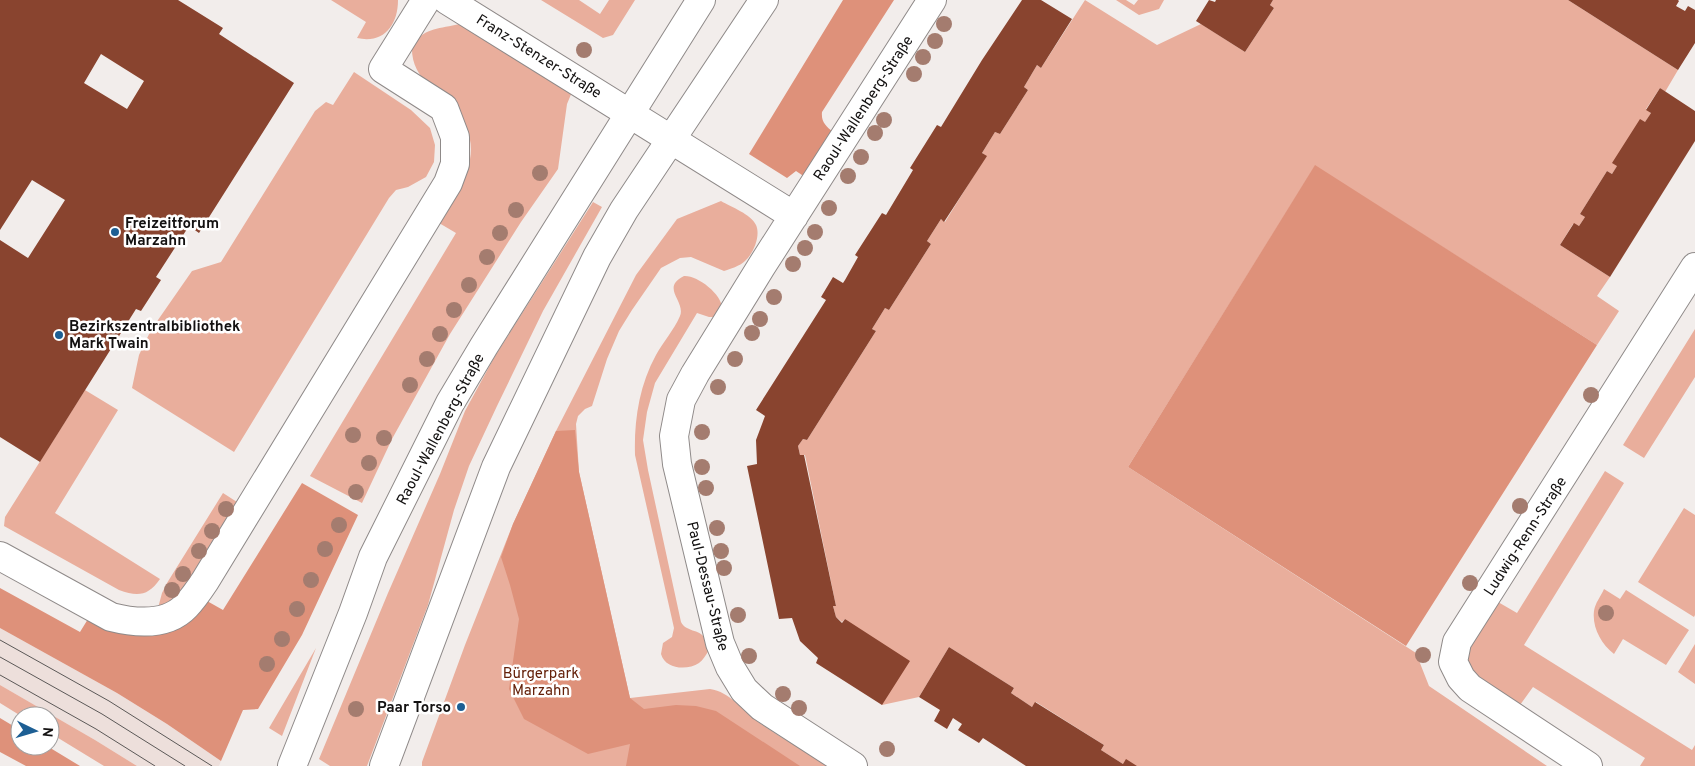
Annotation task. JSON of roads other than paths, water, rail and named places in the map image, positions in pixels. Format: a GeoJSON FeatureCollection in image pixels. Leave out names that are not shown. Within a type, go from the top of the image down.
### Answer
{"type":"FeatureCollection","features":[{"type":"Feature","properties":{"kind":"street"},"geometry":{"type":"LineString","coordinates":[[0,556],[111,617],[130,622],[153,622],[172,616],[185,608],[205,581],[448,183],[455,164],[455,137],[444,108],[383,69],[426,0]]}},
{"type":"Feature","properties":{"kind":"street","name":"Franz-Stenzer-Straße"},"geometry":{"type":"LineString","coordinates":[[447,0],[631,113]]}},
{"type":"Feature","properties":{"kind":"street","name":"Raoul-Wallenberg-Straße"},"geometry":{"type":"LineString","coordinates":[[292,766],[374,557],[450,403],[701,0]]}},
{"type":"Feature","properties":{"kind":"street"},"geometry":{"type":"LineString","coordinates":[[384,766],[496,467],[597,257],[624,210],[764,0]]}},
{"type":"Feature","properties":{"kind":"street","name":"Raoul-Wallenberg-Straße"},"geometry":{"type":"LineString","coordinates":[[674,436],[681,400],[694,374],[932,0]]}},
{"type":"Feature","properties":{"kind":"street"},"geometry":{"type":"LineString","coordinates":[[631,113],[794,216]]}},
{"type":"Feature","properties":{"kind":"street","name":"Ludwig-Renn-Straße"},"geometry":{"type":"LineString","coordinates":[[1588,766],[1470,688],[1461,678],[1453,662],[1457,642],[1695,267]]}},
{"type":"Feature","properties":{"kind":"street","name":"Paul-Dessau-Straße"},"geometry":{"type":"LineString","coordinates":[[674,436],[677,464],[710,601],[720,642],[730,667],[744,690],[762,707],[853,766]]}},
{"type":"Feature","properties":{"kind":"tram line"},"geometry":{"type":"LineString","coordinates":[[0,640],[109,701],[212,766]]}},
{"type":"Feature","properties":{"kind":"tram line"},"geometry":{"type":"LineString","coordinates":[[0,657],[102,714],[185,766]]}},
{"type":"Feature","properties":{"kind":"tram line"},"geometry":{"type":"LineString","coordinates":[[0,675],[96,729],[155,766]]}},
{"type":"Feature","properties":{"kind":"place","name":"Freizeitforum Marzahn"},"geometry":{"type":"Point","coordinates":[115,232]}},
{"type":"Feature","properties":{"kind":"place","name":"Bezirkszentralbibliothek Mark Twain"},"geometry":{"type":"Point","coordinates":[59,335]}},
{"type":"Feature","properties":{"kind":"place","name":"Paar Torso"},"geometry":{"type":"Point","coordinates":[461,707]}},
{"type":"Feature","properties":{"kind":"park label","name":"Bürgerpark Marzahn"},"geometry":{"type":"Point","coordinates":[541,682]}}]}
